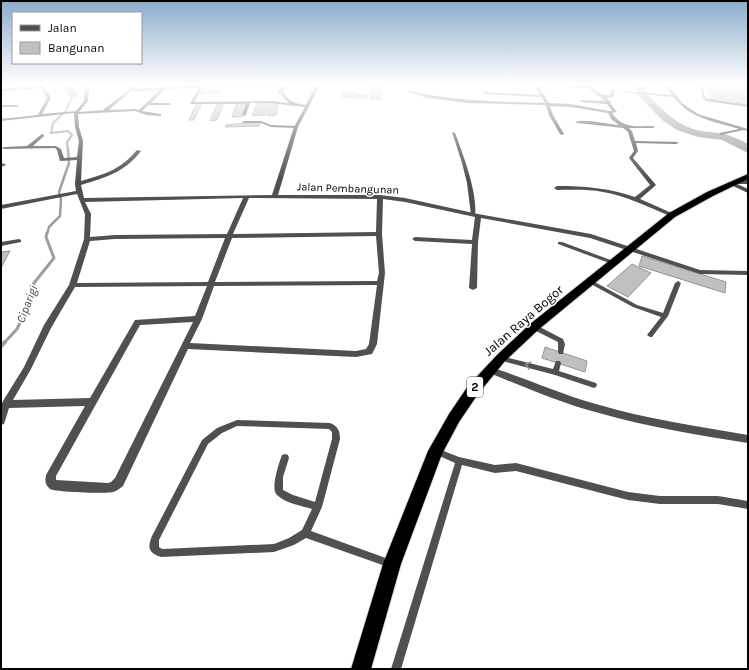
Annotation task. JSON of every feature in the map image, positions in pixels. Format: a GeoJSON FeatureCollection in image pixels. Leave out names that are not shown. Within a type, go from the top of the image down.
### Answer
{"type":"FeatureCollection","features":[{"type":"Feature","properties":{"kind":"highway","name":"Jalan Raya Bogor"},"geometry":{"type":"LineString","coordinates":[[361,669],[392,564],[436,451],[454,418],[473,390],[501,358],[534,327],[631,250],[672,215],[710,194],[748,176]]}},
{"type":"Feature","properties":{"kind":"street"},"geometry":{"type":"LineString","coordinates":[[1,120],[30,116]]}},
{"type":"Feature","properties":{"kind":"street"},"geometry":{"type":"LineString","coordinates":[[1,421],[6,404],[27,368],[47,327],[73,286],[87,239],[88,214],[79,192],[78,184],[78,158],[82,142],[77,127],[76,116]]}},
{"type":"Feature","properties":{"kind":"street"},"geometry":{"type":"LineString","coordinates":[[274,197],[296,127],[302,116]]}},
{"type":"Feature","properties":{"kind":"street"},"geometry":{"type":"LineString","coordinates":[[552,116],[562,134]]}},
{"type":"Feature","properties":{"kind":"street"},"geometry":{"type":"LineString","coordinates":[[612,116],[630,131],[636,152],[632,156],[633,161],[653,185],[636,199]]}},
{"type":"Feature","properties":{"kind":"street"},"geometry":{"type":"LineString","coordinates":[[701,116],[746,130]]}},
{"type":"Feature","properties":{"kind":"street"},"geometry":{"type":"LineString","coordinates":[[577,122],[624,127],[653,127]]}},
{"type":"Feature","properties":{"kind":"street"},"geometry":{"type":"LineString","coordinates":[[722,134],[746,130]]}},
{"type":"Feature","properties":{"kind":"street"},"geometry":{"type":"LineString","coordinates":[[29,147],[42,134]]}},
{"type":"Feature","properties":{"kind":"street"},"geometry":{"type":"LineString","coordinates":[[633,142],[676,143]]}},
{"type":"Feature","properties":{"kind":"street"},"geometry":{"type":"LineString","coordinates":[[4,148],[57,147],[62,160],[78,158]]}},
{"type":"Feature","properties":{"kind":"street"},"geometry":{"type":"LineString","coordinates":[[78,184],[122,169],[139,151]]}},
{"type":"Feature","properties":{"kind":"street"},"geometry":{"type":"LineString","coordinates":[[734,183],[748,182]]}},
{"type":"Feature","properties":{"kind":"street"},"geometry":{"type":"LineString","coordinates":[[734,183],[748,191]]}},
{"type":"Feature","properties":{"kind":"street"},"geometry":{"type":"LineString","coordinates":[[556,188],[603,190],[636,199],[672,215]]}},
{"type":"Feature","properties":{"kind":"street"},"geometry":{"type":"LineString","coordinates":[[1,207],[65,196],[79,192]]}},
{"type":"Feature","properties":{"kind":"street"},"geometry":{"type":"LineString","coordinates":[[198,319],[138,322],[51,474],[50,481],[54,485],[108,488],[114,487],[119,482],[198,319],[229,236],[247,196]]}},
{"type":"Feature","properties":{"kind":"street","name":"Jalan Pembangunan"},"geometry":{"type":"LineString","coordinates":[[83,200],[247,196],[380,197],[438,206],[476,216],[591,236],[700,272],[748,273]]}},
{"type":"Feature","properties":{"kind":"street"},"geometry":{"type":"LineString","coordinates":[[185,346],[366,354],[370,352],[373,344],[381,283],[379,234],[380,197]]}},
{"type":"Feature","properties":{"kind":"street"},"geometry":{"type":"LineString","coordinates":[[473,288],[476,216]]}},
{"type":"Feature","properties":{"kind":"street"},"geometry":{"type":"LineString","coordinates":[[87,239],[115,237],[379,234]]}},
{"type":"Feature","properties":{"kind":"street"},"geometry":{"type":"LineString","coordinates":[[415,239],[475,242]]}},
{"type":"Feature","properties":{"kind":"street"},"geometry":{"type":"LineString","coordinates":[[1,244],[19,241]]}},
{"type":"Feature","properties":{"kind":"street"},"geometry":{"type":"LineString","coordinates":[[73,286],[381,283]]}},
{"type":"Feature","properties":{"kind":"street"},"geometry":{"type":"LineString","coordinates":[[490,370],[579,403],[612,413],[645,421],[748,439]]}},
{"type":"Feature","properties":{"kind":"street"},"geometry":{"type":"LineString","coordinates":[[6,404],[92,402]]}},
{"type":"Feature","properties":{"kind":"lane"},"geometry":{"type":"LineString","coordinates":[[244,122],[261,122],[272,126],[296,127]]}},
{"type":"Feature","properties":{"kind":"lane"},"geometry":{"type":"LineString","coordinates":[[453,133],[465,165],[476,216]]}},
{"type":"Feature","properties":{"kind":"lane"},"geometry":{"type":"LineString","coordinates":[[560,243],[614,263]]}},
{"type":"Feature","properties":{"kind":"lane"},"geometry":{"type":"LineString","coordinates":[[591,282],[635,306],[665,316]]}},
{"type":"Feature","properties":{"kind":"lane"},"geometry":{"type":"LineString","coordinates":[[650,335],[665,316],[678,283]]}},
{"type":"Feature","properties":{"kind":"lane"},"geometry":{"type":"LineString","coordinates":[[534,327],[561,341],[561,352]]}},
{"type":"Feature","properties":{"kind":"lane"},"geometry":{"type":"LineString","coordinates":[[501,358],[554,372],[594,385]]}},
{"type":"Feature","properties":{"kind":"lane"},"geometry":{"type":"LineString","coordinates":[[554,372],[558,363]]}},
{"type":"Feature","properties":{"kind":"lane"},"geometry":{"type":"LineString","coordinates":[[237,423],[330,426],[334,428],[336,439],[318,507],[305,533],[291,542],[274,548],[161,553],[154,549],[155,539],[205,442],[214,433],[237,423]]}},
{"type":"Feature","properties":{"kind":"lane"},"geometry":{"type":"LineString","coordinates":[[436,451],[459,461],[495,469],[516,467],[628,496],[660,500],[718,500],[748,505]]}},
{"type":"Feature","properties":{"kind":"lane"},"geometry":{"type":"LineString","coordinates":[[285,458],[279,477],[280,492],[291,499],[318,507]]}},
{"type":"Feature","properties":{"kind":"lane"},"geometry":{"type":"LineString","coordinates":[[396,669],[459,461]]}},
{"type":"Feature","properties":{"kind":"lane"},"geometry":{"type":"LineString","coordinates":[[305,533],[392,564]]}},
{"type":"Feature","properties":{"kind":"building"},"geometry":{"type":"Polygon","coordinates":[[[191,116],[196,116],[194,120],[189,120],[191,116]]]}},
{"type":"Feature","properties":{"kind":"building"},"geometry":{"type":"Polygon","coordinates":[[[212,116],[219,116],[217,120],[210,121],[212,116]]]}},
{"type":"Feature","properties":{"kind":"building"},"geometry":{"type":"Polygon","coordinates":[[[260,122],[259,126],[225,127],[226,125],[260,122]]]}},
{"type":"Feature","properties":{"kind":"building"},"geometry":{"type":"Polygon","coordinates":[[[10,251],[1,268],[1,252],[10,251]]]}},
{"type":"Feature","properties":{"kind":"building"},"geometry":{"type":"Polygon","coordinates":[[[642,256],[726,282],[725,293],[639,266],[642,256]]]}},
{"type":"Feature","properties":{"kind":"building"},"geometry":{"type":"Polygon","coordinates":[[[632,264],[651,273],[628,297],[607,286],[632,264]]]}},
{"type":"Feature","properties":{"kind":"building"},"geometry":{"type":"Polygon","coordinates":[[[545,347],[587,361],[585,372],[542,358],[545,347]]]}},
{"type":"Feature","properties":{"kind":"waterway","name":"Ciparigi"},"geometry":{"type":"LineString","coordinates":[[60,116],[53,123],[51,133],[68,131],[72,135],[67,142],[68,150]]}},
{"type":"Feature","properties":{"kind":"waterway"},"geometry":{"type":"LineString","coordinates":[[664,116],[681,128],[698,134],[720,136],[748,149]]}},
{"type":"Feature","properties":{"kind":"waterway","name":"Ciparigi"},"geometry":{"type":"LineString","coordinates":[[47,234],[49,227],[60,216],[61,199],[59,192],[69,163],[68,149]]}},
{"type":"Feature","properties":{"kind":"waterway","name":"Ciparigi"},"geometry":{"type":"LineString","coordinates":[[4,343],[17,329],[26,310],[34,283],[54,258],[46,237],[47,233]]}},
{"type":"Feature","properties":{"kind":"waterway","name":"Ciparigi"},"geometry":{"type":"LineString","coordinates":[[1,346],[4,343]]}}]}
